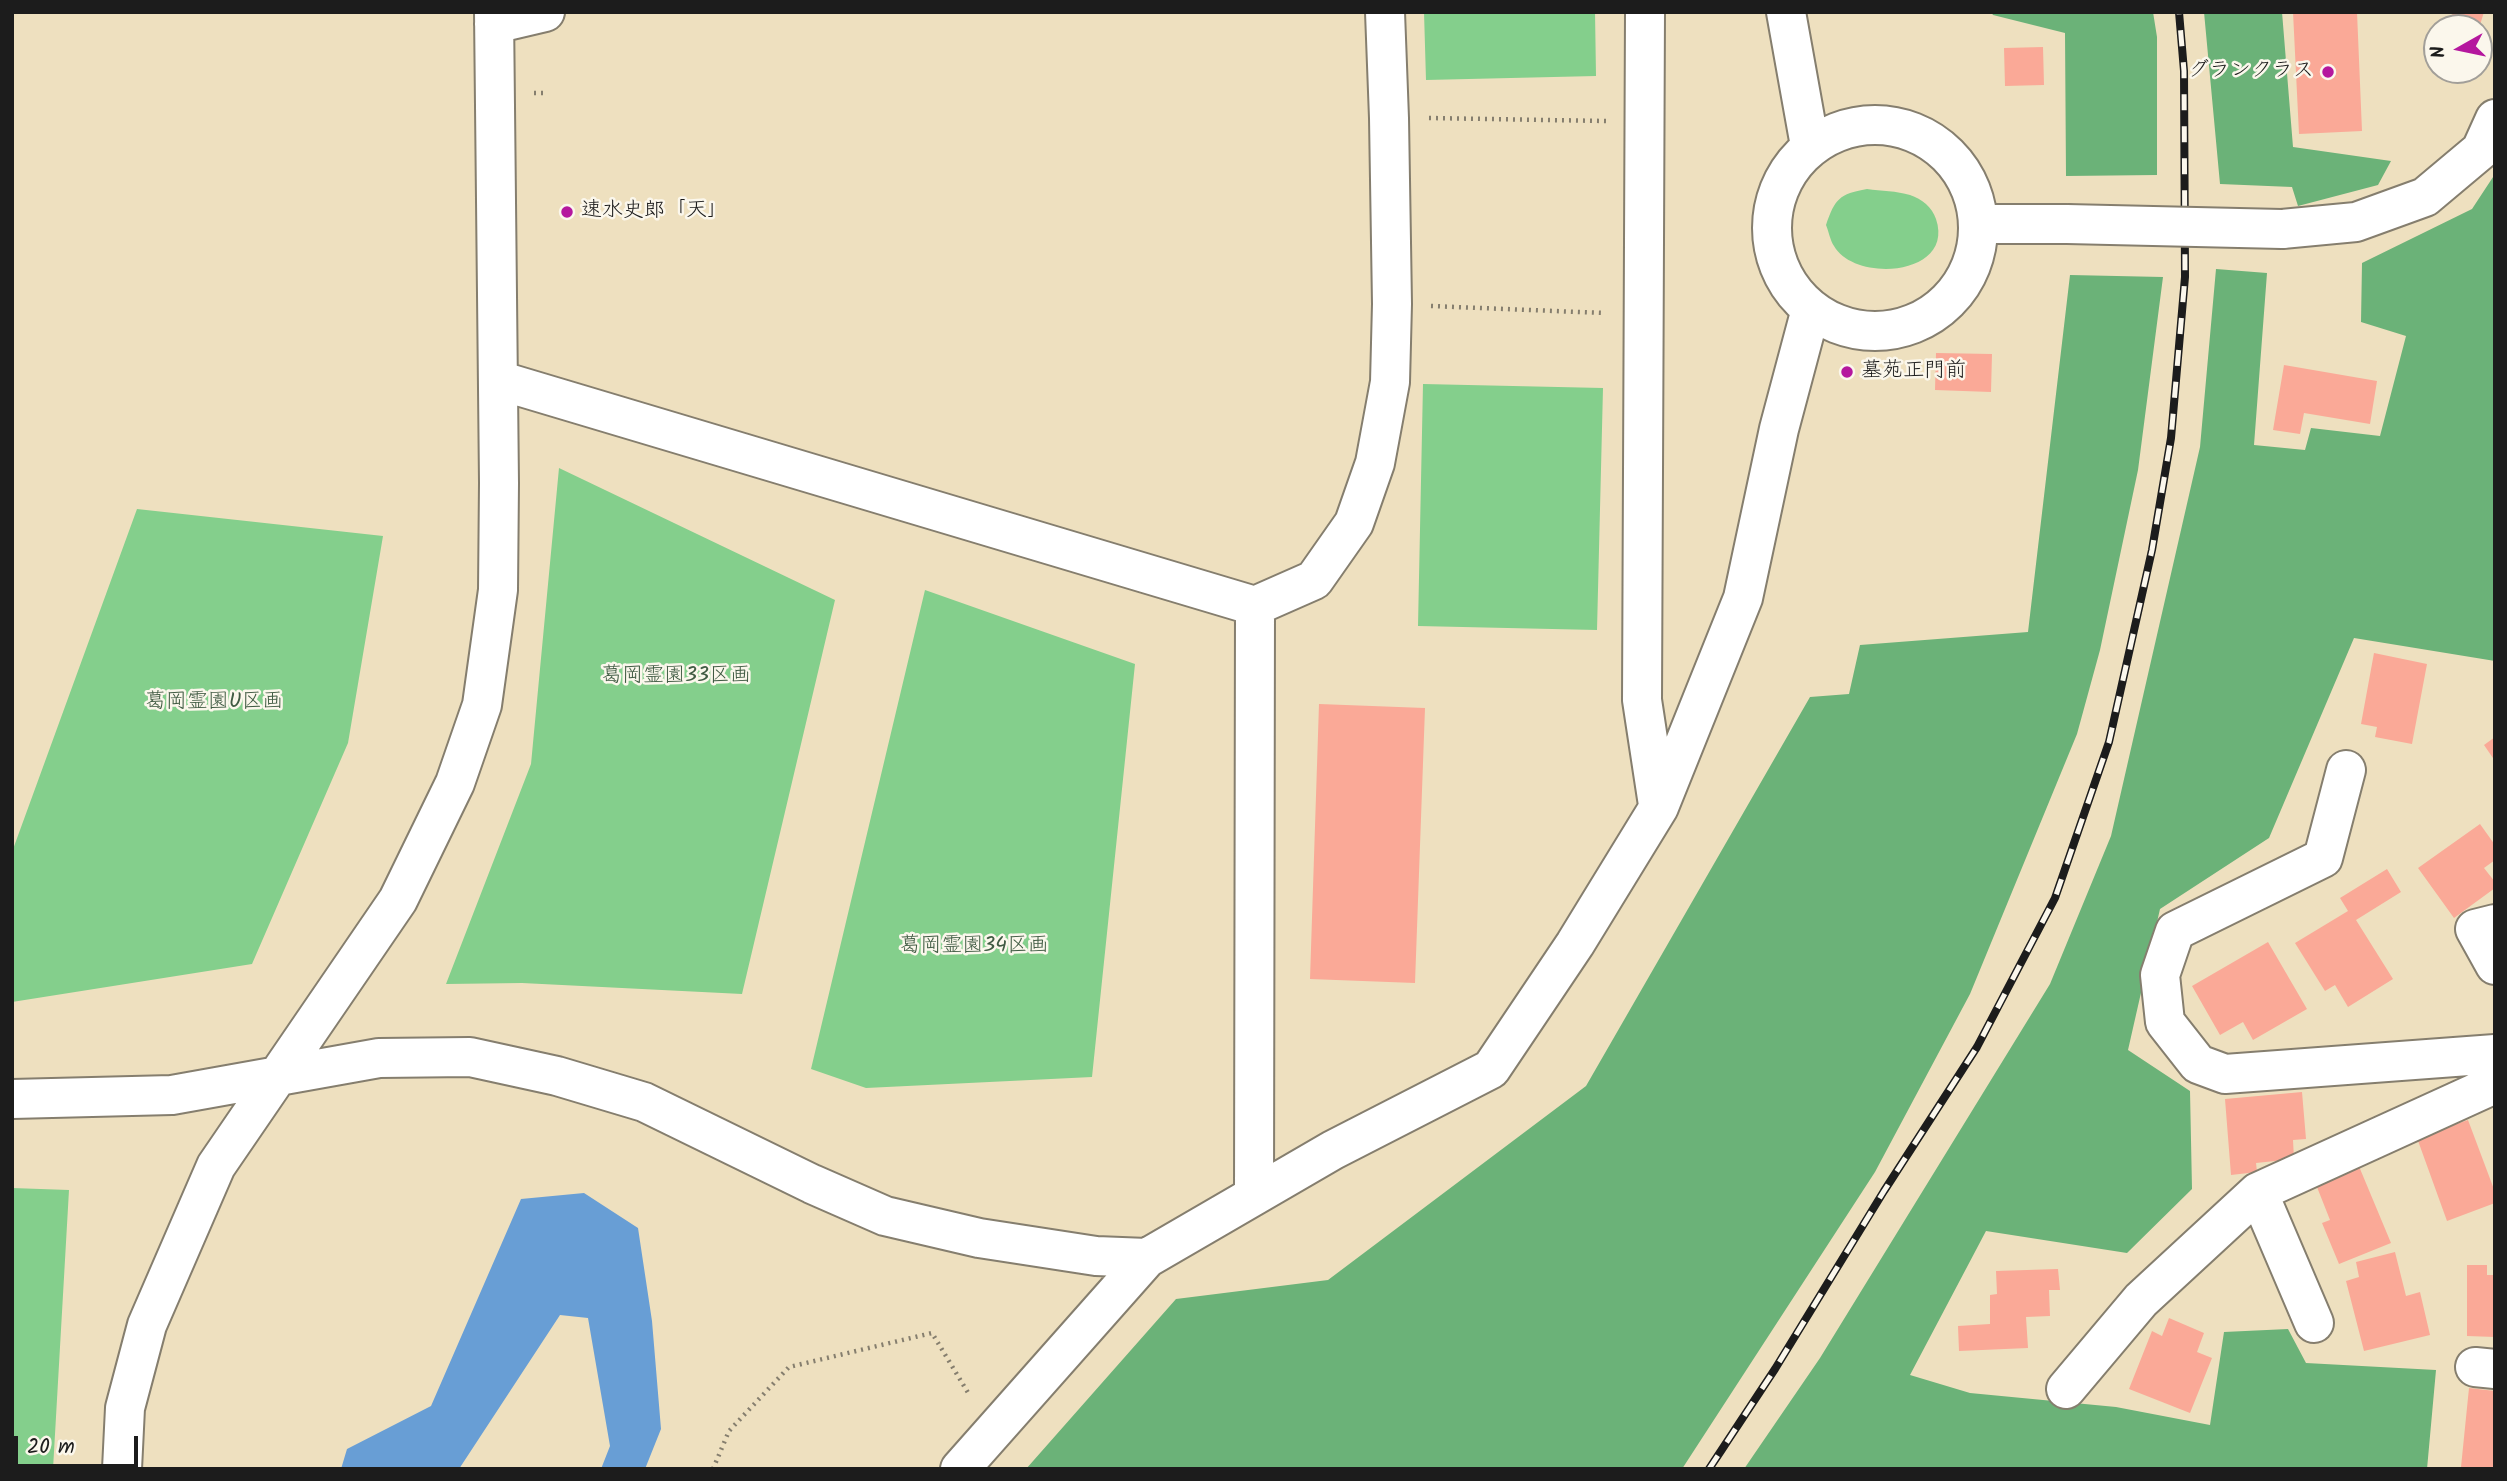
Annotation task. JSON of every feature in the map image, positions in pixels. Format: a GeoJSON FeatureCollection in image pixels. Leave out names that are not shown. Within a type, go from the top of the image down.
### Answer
{"type":"FeatureCollection","features":[{"type":"Feature","properties":{"kind":"street"},"geometry":{"type":"LineString","coordinates":[[122,1469],[125,1408],[147,1325],[216,1166],[398,900],[455,783],[482,705],[498,590],[494,18],[545,12]]}},
{"type":"Feature","properties":{"kind":"street"},"geometry":{"type":"LineString","coordinates":[[498,380],[1255,606],[1314,580],[1354,523],[1375,463],[1390,382],[1392,304],[1390,118],[1385,12]]}},
{"type":"Feature","properties":{"kind":"street"},"geometry":{"type":"LineString","coordinates":[[1645,12],[1642,700],[1659,807]]}},
{"type":"Feature","properties":{"kind":"street"},"geometry":{"type":"LineString","coordinates":[[1786,12],[1810,146]]}},
{"type":"Feature","properties":{"kind":"street"},"geometry":{"type":"LineString","coordinates":[[1978,224],[2282,229],[2356,222],[2426,197],[2481,150],[2495,119]]}},
{"type":"Feature","properties":{"kind":"street"},"geometry":{"type":"LineString","coordinates":[[1874,124],[1907,129],[1937,144],[1961,169],[1975,200],[1978,224],[1972,265],[1955,293],[1932,314],[1902,328],[1871,331],[1839,325],[1811,309],[1790,287],[1776,259],[1771,228],[1776,197],[1789,169],[1810,146],[1840,130],[1874,124]]}},
{"type":"Feature","properties":{"kind":"street"},"geometry":{"type":"LineString","coordinates":[[960,1469],[1147,1258],[1333,1150],[1491,1069],[1574,944],[1659,807],[1743,598],[1779,429],[1811,309]]}},
{"type":"Feature","properties":{"kind":"street"},"geometry":{"type":"LineString","coordinates":[[1254,1196],[1255,606]]}},
{"type":"Feature","properties":{"kind":"street"},"geometry":{"type":"LineString","coordinates":[[2346,770],[2323,858],[2175,931],[2160,975],[2165,1023],[2199,1064],[2225,1074],[2495,1054]]}},
{"type":"Feature","properties":{"kind":"street"},"geometry":{"type":"LineString","coordinates":[[2495,924],[2475,929],[2495,965]]}},
{"type":"Feature","properties":{"kind":"street"},"geometry":{"type":"LineString","coordinates":[[12,1099],[173,1095],[379,1058],[470,1058],[545,1073],[643,1102],[812,1184],[886,1216],[992,1240],[1096,1256],[1147,1258]]}},
{"type":"Feature","properties":{"kind":"street"},"geometry":{"type":"LineString","coordinates":[[2066,1389],[2141,1300],[2258,1192],[2495,1084]]}},
{"type":"Feature","properties":{"kind":"street"},"geometry":{"type":"LineString","coordinates":[[2258,1192],[2314,1323]]}},
{"type":"Feature","properties":{"kind":"path"},"geometry":{"type":"LineString","coordinates":[[1390,118],[1645,122]]}},
{"type":"Feature","properties":{"kind":"path"},"geometry":{"type":"LineString","coordinates":[[1392,304],[1644,315]]}},
{"type":"Feature","properties":{"kind":"path"},"geometry":{"type":"LineString","coordinates":[[713,1469],[729,1431],[789,1367],[932,1333],[992,1433]]}},
{"type":"Feature","properties":{"kind":"green space"},"geometry":{"type":"Polygon","coordinates":[[[1424,12],[1595,12],[1596,76],[1426,80],[1424,12]]]}},
{"type":"Feature","properties":{"kind":"green space"},"geometry":{"type":"Polygon","coordinates":[[[1991,12],[2153,12],[2157,37],[2157,175],[2066,176],[2065,33],[1993,15],[1991,12]]]}},
{"type":"Feature","properties":{"kind":"green space"},"geometry":{"type":"Polygon","coordinates":[[[2204,12],[2282,12],[2293,147],[2391,161],[2378,185],[2298,206],[2292,187],[2220,184],[2204,12]]]}},
{"type":"Feature","properties":{"kind":"green space"},"geometry":{"type":"Polygon","coordinates":[[[2495,174],[2495,661],[2354,638],[2269,838],[2160,909],[2128,1050],[2190,1091],[2192,1189],[2127,1253],[1986,1231],[1910,1375],[1970,1393],[2116,1407],[2210,1425],[2224,1332],[2288,1329],[2306,1363],[2436,1370],[2427,1469],[1744,1469],[1820,1358],[2050,984],[2111,836],[2200,447],[2216,269],[2267,273],[2254,445],[2305,450],[2311,428],[2380,436],[2406,336],[2361,322],[2362,263],[2472,209],[2495,174]]]}},
{"type":"Feature","properties":{"kind":"green space"},"geometry":{"type":"Polygon","coordinates":[[[1867,189],[1905,194],[1926,204],[1936,219],[1938,238],[1931,252],[1918,262],[1900,268],[1881,269],[1845,258],[1834,246],[1826,225],[1839,199],[1867,189]]]}},
{"type":"Feature","properties":{"kind":"green space"},"geometry":{"type":"Polygon","coordinates":[[[2070,275],[2163,277],[2138,470],[2100,650],[2077,734],[1970,994],[1875,1172],[1682,1469],[1026,1469],[1176,1299],[1328,1280],[1586,1086],[1810,697],[1849,694],[1860,645],[2028,632],[2070,275]]]}},
{"type":"Feature","properties":{"kind":"green space"},"geometry":{"type":"Polygon","coordinates":[[[1423,384],[1603,388],[1597,630],[1418,626],[1423,384]]]}},
{"type":"Feature","properties":{"kind":"green space","name":"葛岡霊園33区画"},"geometry":{"type":"Polygon","coordinates":[[[559,468],[835,600],[742,994],[522,983],[446,984],[531,764],[559,468]]]}},
{"type":"Feature","properties":{"kind":"green space","name":"葛岡霊園U区画"},"geometry":{"type":"Polygon","coordinates":[[[137,509],[383,536],[348,743],[252,964],[12,1002],[12,852],[137,509]]]}},
{"type":"Feature","properties":{"kind":"green space","name":"葛岡霊園34区画"},"geometry":{"type":"Polygon","coordinates":[[[925,590],[1135,664],[1092,1077],[866,1088],[811,1069],[925,590]]]}},
{"type":"Feature","properties":{"kind":"green space"},"geometry":{"type":"Polygon","coordinates":[[[12,1188],[69,1190],[53,1469],[12,1469],[12,1188]]]}},
{"type":"Feature","properties":{"kind":"water"},"geometry":{"type":"Polygon","coordinates":[[[584,1193],[638,1228],[652,1321],[661,1429],[645,1469],[601,1469],[610,1446],[588,1318],[560,1315],[459,1469],[341,1469],[347,1449],[431,1406],[521,1199],[584,1193]]]}},
{"type":"Feature","properties":{"kind":"building","name":"グランクラス"},"geometry":{"type":"Polygon","coordinates":[[[2293,12],[2357,12],[2362,131],[2299,134],[2293,12]]]}},
{"type":"Feature","properties":{"kind":"building"},"geometry":{"type":"Polygon","coordinates":[[[2453,12],[2484,12],[2483,14],[2453,12]]]}},
{"type":"Feature","properties":{"kind":"building"},"geometry":{"type":"Polygon","coordinates":[[[2043,47],[2044,85],[2005,86],[2004,48],[2043,47]]]}},
{"type":"Feature","properties":{"kind":"building"},"geometry":{"type":"Polygon","coordinates":[[[1936,353],[1992,354],[1991,392],[1935,390],[1936,353]]]}},
{"type":"Feature","properties":{"kind":"building"},"geometry":{"type":"Polygon","coordinates":[[[2284,365],[2377,381],[2370,424],[2304,413],[2300,434],[2273,430],[2284,365]]]}},
{"type":"Feature","properties":{"kind":"building"},"geometry":{"type":"Polygon","coordinates":[[[2374,653],[2427,664],[2412,744],[2375,737],[2377,727],[2361,724],[2374,653]]]}},
{"type":"Feature","properties":{"kind":"building"},"geometry":{"type":"Polygon","coordinates":[[[1319,704],[1425,708],[1415,983],[1310,979],[1319,704]]]}},
{"type":"Feature","properties":{"kind":"building"},"geometry":{"type":"Polygon","coordinates":[[[2495,737],[2495,761],[2484,745],[2495,737]]]}},
{"type":"Feature","properties":{"kind":"building"},"geometry":{"type":"Polygon","coordinates":[[[2480,824],[2495,845],[2495,860],[2484,868],[2495,882],[2495,888],[2454,918],[2418,868],[2480,824]]]}},
{"type":"Feature","properties":{"kind":"building"},"geometry":{"type":"Polygon","coordinates":[[[2387,869],[2401,892],[2356,920],[2393,979],[2348,1007],[2335,985],[2325,991],[2295,943],[2348,911],[2340,898],[2387,869]]]}},
{"type":"Feature","properties":{"kind":"building"},"geometry":{"type":"Polygon","coordinates":[[[2268,942],[2307,1009],[2253,1040],[2243,1022],[2220,1035],[2192,986],[2268,942]]]}},
{"type":"Feature","properties":{"kind":"building"},"geometry":{"type":"Polygon","coordinates":[[[2302,1092],[2306,1139],[2293,1140],[2294,1159],[2256,1163],[2257,1172],[2231,1175],[2225,1099],[2302,1092]]]}},
{"type":"Feature","properties":{"kind":"building"},"geometry":{"type":"Polygon","coordinates":[[[2468,1120],[2495,1192],[2495,1203],[2447,1221],[2417,1138],[2468,1120]]]}},
{"type":"Feature","properties":{"kind":"building"},"geometry":{"type":"Polygon","coordinates":[[[2358,1164],[2391,1243],[2339,1264],[2322,1223],[2330,1220],[2315,1182],[2358,1164]]]}},
{"type":"Feature","properties":{"kind":"building"},"geometry":{"type":"Polygon","coordinates":[[[2395,1252],[2406,1296],[2420,1292],[2430,1335],[2364,1351],[2346,1281],[2359,1277],[2356,1262],[2395,1252]]]}},
{"type":"Feature","properties":{"kind":"building"},"geometry":{"type":"Polygon","coordinates":[[[2467,1265],[2487,1265],[2487,1275],[2495,1275],[2495,1337],[2467,1336],[2467,1265]]]}},
{"type":"Feature","properties":{"kind":"building"},"geometry":{"type":"Polygon","coordinates":[[[2058,1269],[2060,1290],[2049,1290],[2050,1316],[2026,1317],[2028,1348],[1959,1351],[1958,1326],[1990,1324],[1990,1295],[1997,1294],[1996,1271],[2058,1269]]]}},
{"type":"Feature","properties":{"kind":"building"},"geometry":{"type":"Polygon","coordinates":[[[2169,1318],[2204,1333],[2197,1352],[2212,1358],[2190,1413],[2129,1389],[2152,1331],[2162,1336],[2169,1318]]]}},
{"type":"Feature","properties":{"kind":"building"},"geometry":{"type":"Polygon","coordinates":[[[2469,1388],[2495,1391],[2495,1469],[2461,1467],[2469,1388]]]}},
{"type":"Feature","properties":{"kind":"railway"},"geometry":{"type":"LineString","coordinates":[[1709,1469],[1775,1369],[1884,1191],[1977,1047],[2055,898],[2109,742],[2152,550],[2171,438],[2185,277],[2184,71],[2179,12]]}},
{"type":"Feature","properties":{"kind":"place","name":"グランクラス"},"geometry":{"type":"Point","coordinates":[2328,72]}},
{"type":"Feature","properties":{"kind":"place","name":"速水史郎「天」"},"geometry":{"type":"Point","coordinates":[567,212]}},
{"type":"Feature","properties":{"kind":"place","name":"墓苑正門前"},"geometry":{"type":"Point","coordinates":[1847,372]}}]}
